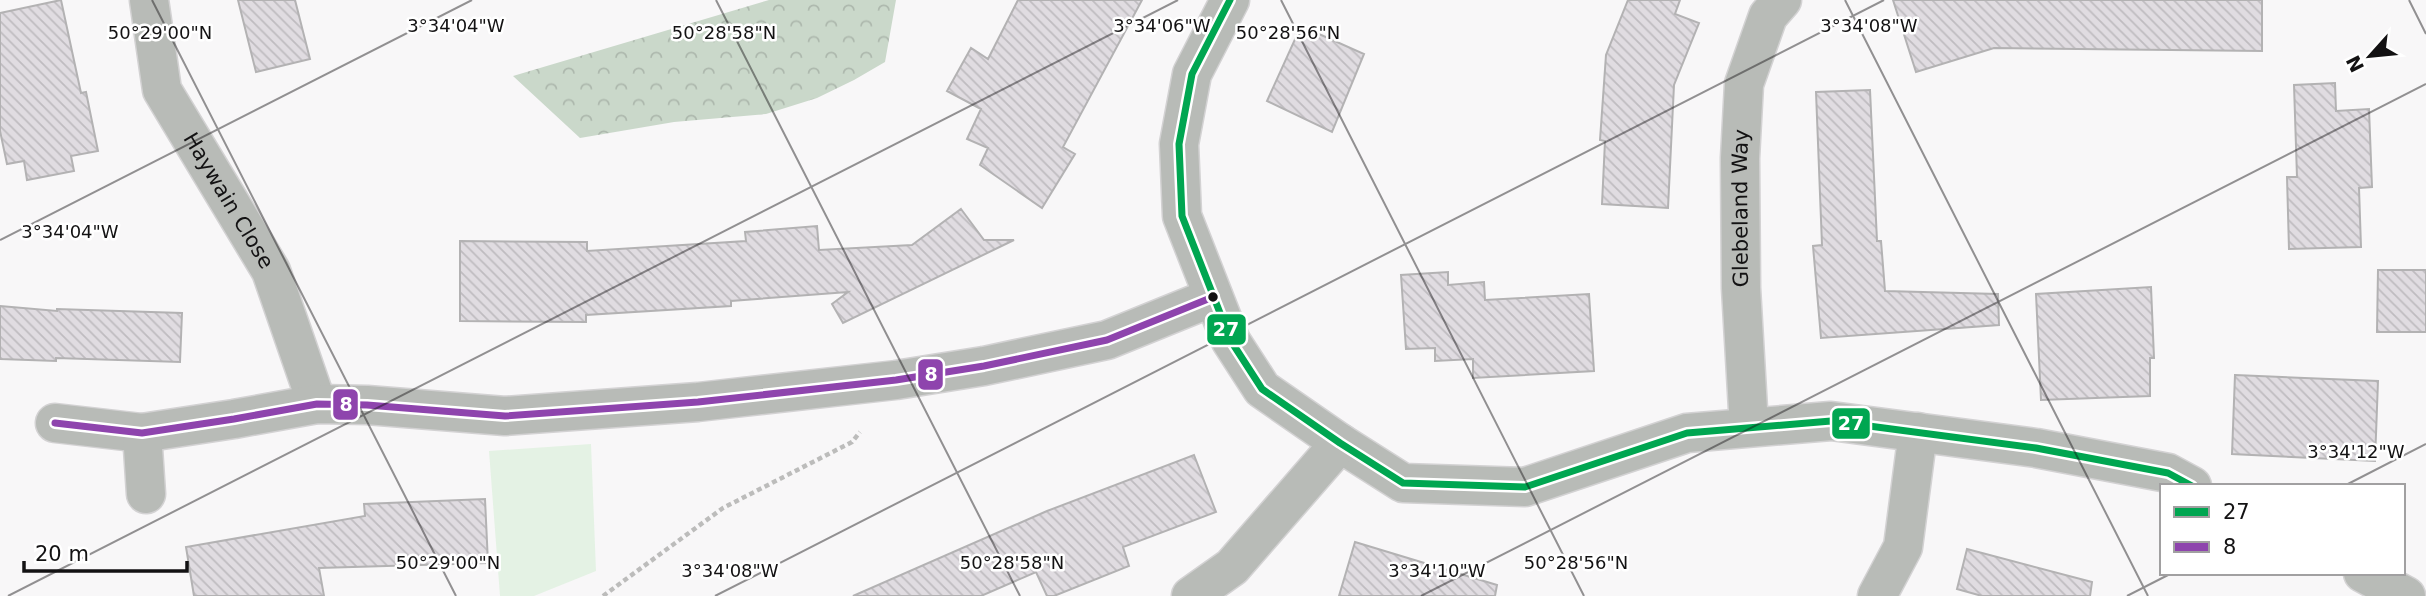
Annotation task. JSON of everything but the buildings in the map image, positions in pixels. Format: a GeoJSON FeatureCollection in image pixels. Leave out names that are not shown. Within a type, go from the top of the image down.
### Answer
{"type":"FeatureCollection","features":[{"type":"Feature","properties":{"kind":"street","name":"Haywain Close"},"geometry":{"type":"LineString","coordinates":[[149,0],[162,90],[271,271],[317,404]]}},
{"type":"Feature","properties":{"kind":"street"},"geometry":{"type":"LineString","coordinates":[[1230,0],[1192,74],[1179,144],[1182,216],[1231,341],[1262,389],[1340,443],[1403,482],[1525,487],[1687,433],[1831,421],[2036,448],[2168,473],[2188,484]]}},
{"type":"Feature","properties":{"kind":"street","name":"Glebeland Way"},"geometry":{"type":"LineString","coordinates":[[1749,427],[1741,288],[1740,158],[1744,84],[1768,16],[1782,0]]}},
{"type":"Feature","properties":{"kind":"street"},"geometry":{"type":"LineString","coordinates":[[55,423],[142,433],[317,404],[367,405],[505,416],[698,402],[897,380],[984,366],[1107,340],[1213,297]]}},
{"type":"Feature","properties":{"kind":"street"},"geometry":{"type":"LineString","coordinates":[[1877,596],[1903,547],[1918,432]]}},
{"type":"Feature","properties":{"kind":"street"},"geometry":{"type":"LineString","coordinates":[[142,433],[146,494]]}},
{"type":"Feature","properties":{"kind":"street"},"geometry":{"type":"LineString","coordinates":[[1191,596],[1232,567],[1340,443]]}},
{"type":"Feature","properties":{"kind":"street"},"geometry":{"type":"LineString","coordinates":[[2366,575],[2406,596]]}},
{"type":"Feature","properties":{"kind":"path"},"geometry":{"type":"LineString","coordinates":[[603,596],[723,508],[852,442],[897,380]]}},
{"type":"Feature","properties":{"kind":"green space"},"geometry":{"type":"Polygon","coordinates":[[[769,0],[896,0],[885,62],[817,98],[766,114],[674,122],[580,138],[513,76],[769,0]]]}},
{"type":"Feature","properties":{"kind":"green space"},"geometry":{"type":"Polygon","coordinates":[[[591,444],[596,571],[534,596],[500,596],[489,451],[591,444]]]}},
{"type":"Feature","properties":{"kind":"transit line","name":"27"},"geometry":{"type":"LineString","coordinates":[[1230,0],[1192,74],[1179,144],[1182,216],[1231,341],[1262,389],[1403,483],[1525,487],[1687,433],[1831,421],[2036,448],[2168,473],[2188,484]]}},
{"type":"Feature","properties":{"kind":"transit line","name":"8"},"geometry":{"type":"LineString","coordinates":[[55,423],[142,433],[317,404],[367,405],[505,416],[698,402],[896,380],[984,366],[1107,340],[1213,297]]}}]}
